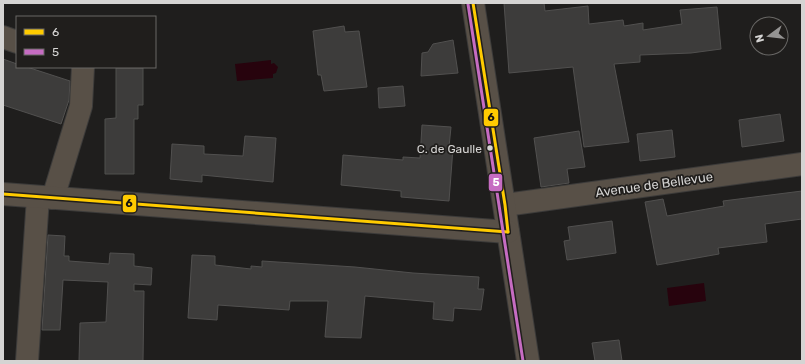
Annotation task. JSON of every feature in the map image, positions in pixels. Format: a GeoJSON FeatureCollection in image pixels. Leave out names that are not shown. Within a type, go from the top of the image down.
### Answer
{"type":"FeatureCollection","features":[{"type":"Feature","properties":{"kind":"street"},"geometry":{"type":"LineString","coordinates":[[473,3],[528,361]]}},
{"type":"Feature","properties":{"kind":"street"},"geometry":{"type":"LineString","coordinates":[[3,37],[16,42]]}},
{"type":"Feature","properties":{"kind":"street"},"geometry":{"type":"LineString","coordinates":[[27,361],[46,197],[80,106],[83,68]]}},
{"type":"Feature","properties":{"kind":"street","name":"Avenue de Bellevue"},"geometry":{"type":"LineString","coordinates":[[505,205],[802,164]]}},
{"type":"Feature","properties":{"kind":"street"},"geometry":{"type":"LineString","coordinates":[[3,194],[508,232]]}},
{"type":"Feature","properties":{"kind":"shaded area"},"geometry":{"type":"Polygon","coordinates":[[[271,60],[271,64],[274,63],[278,67],[276,73],[273,74],[273,78],[237,81],[235,64],[271,60]]]}},
{"type":"Feature","properties":{"kind":"shaded area"},"geometry":{"type":"Polygon","coordinates":[[[704,283],[706,301],[669,306],[667,288],[704,283]]]}},
{"type":"Feature","properties":{"kind":"building"},"geometry":{"type":"Polygon","coordinates":[[[504,3],[544,3],[545,11],[588,6],[589,24],[623,20],[624,26],[643,23],[643,30],[682,24],[680,10],[717,7],[721,49],[691,53],[640,55],[640,62],[614,64],[629,142],[584,147],[573,67],[509,73],[504,3]]]}},
{"type":"Feature","properties":{"kind":"building"},"geometry":{"type":"Polygon","coordinates":[[[344,26],[345,32],[359,31],[367,87],[324,91],[321,75],[318,75],[313,31],[344,26]]]}},
{"type":"Feature","properties":{"kind":"building"},"geometry":{"type":"Polygon","coordinates":[[[453,40],[458,73],[421,76],[422,53],[428,52],[433,44],[453,40]]]}},
{"type":"Feature","properties":{"kind":"building"},"geometry":{"type":"Polygon","coordinates":[[[3,59],[16,64],[16,68],[30,68],[70,81],[69,100],[61,124],[3,105],[3,59]]]}},
{"type":"Feature","properties":{"kind":"building"},"geometry":{"type":"Polygon","coordinates":[[[116,68],[143,68],[143,105],[138,105],[138,119],[134,119],[134,174],[105,174],[105,119],[116,118],[116,68]]]}},
{"type":"Feature","properties":{"kind":"building"},"geometry":{"type":"Polygon","coordinates":[[[403,86],[405,106],[379,108],[378,88],[403,86]]]}},
{"type":"Feature","properties":{"kind":"building"},"geometry":{"type":"Polygon","coordinates":[[[780,114],[784,141],[742,147],[739,120],[780,114]]]}},
{"type":"Feature","properties":{"kind":"building"},"geometry":{"type":"Polygon","coordinates":[[[422,125],[451,127],[449,147],[453,148],[449,201],[401,197],[401,191],[341,185],[343,155],[403,160],[403,157],[420,158],[422,125]]]}},
{"type":"Feature","properties":{"kind":"building"},"geometry":{"type":"Polygon","coordinates":[[[672,130],[675,157],[640,161],[637,134],[672,130]]]}},
{"type":"Feature","properties":{"kind":"building"},"geometry":{"type":"Polygon","coordinates":[[[579,131],[585,167],[567,169],[569,183],[541,187],[534,138],[579,131]]]}},
{"type":"Feature","properties":{"kind":"building"},"geometry":{"type":"Polygon","coordinates":[[[245,136],[276,138],[273,182],[202,175],[202,182],[170,179],[172,144],[204,146],[204,154],[243,156],[245,136]]]}},
{"type":"Feature","properties":{"kind":"building"},"geometry":{"type":"Polygon","coordinates":[[[802,191],[802,219],[765,224],[767,242],[718,248],[719,254],[657,265],[645,202],[663,199],[667,216],[724,206],[723,201],[802,191]]]}},
{"type":"Feature","properties":{"kind":"building"},"geometry":{"type":"Polygon","coordinates":[[[612,221],[616,253],[567,260],[564,241],[570,240],[568,227],[612,221]]]}},
{"type":"Feature","properties":{"kind":"building"},"geometry":{"type":"Polygon","coordinates":[[[48,235],[65,236],[64,256],[69,256],[69,261],[109,264],[110,253],[134,254],[134,266],[152,268],[151,285],[134,284],[134,291],[144,291],[143,361],[79,361],[80,323],[106,322],[108,282],[63,280],[60,330],[42,330],[48,235]]]}},
{"type":"Feature","properties":{"kind":"building"},"geometry":{"type":"Polygon","coordinates":[[[192,255],[215,256],[215,265],[251,269],[251,266],[262,267],[262,261],[479,277],[478,289],[484,289],[481,310],[454,308],[453,321],[433,319],[434,302],[365,296],[361,338],[325,337],[328,301],[290,301],[289,310],[218,305],[217,320],[188,318],[192,255]]]}},
{"type":"Feature","properties":{"kind":"building"},"geometry":{"type":"Polygon","coordinates":[[[619,340],[622,361],[595,361],[592,343],[619,340]]]}},
{"type":"Feature","properties":{"kind":"transit line","name":"6"},"geometry":{"type":"LineString","coordinates":[[473,3],[508,232]]}},
{"type":"Feature","properties":{"kind":"transit line","name":"5"},"geometry":{"type":"LineString","coordinates":[[468,4],[523,361]]}},
{"type":"Feature","properties":{"kind":"transit line","name":"6"},"geometry":{"type":"LineString","coordinates":[[3,194],[508,232]]}},
{"type":"Feature","properties":{"kind":"place","name":"C. de Gaulle"},"geometry":{"type":"Point","coordinates":[490,148]}}]}
